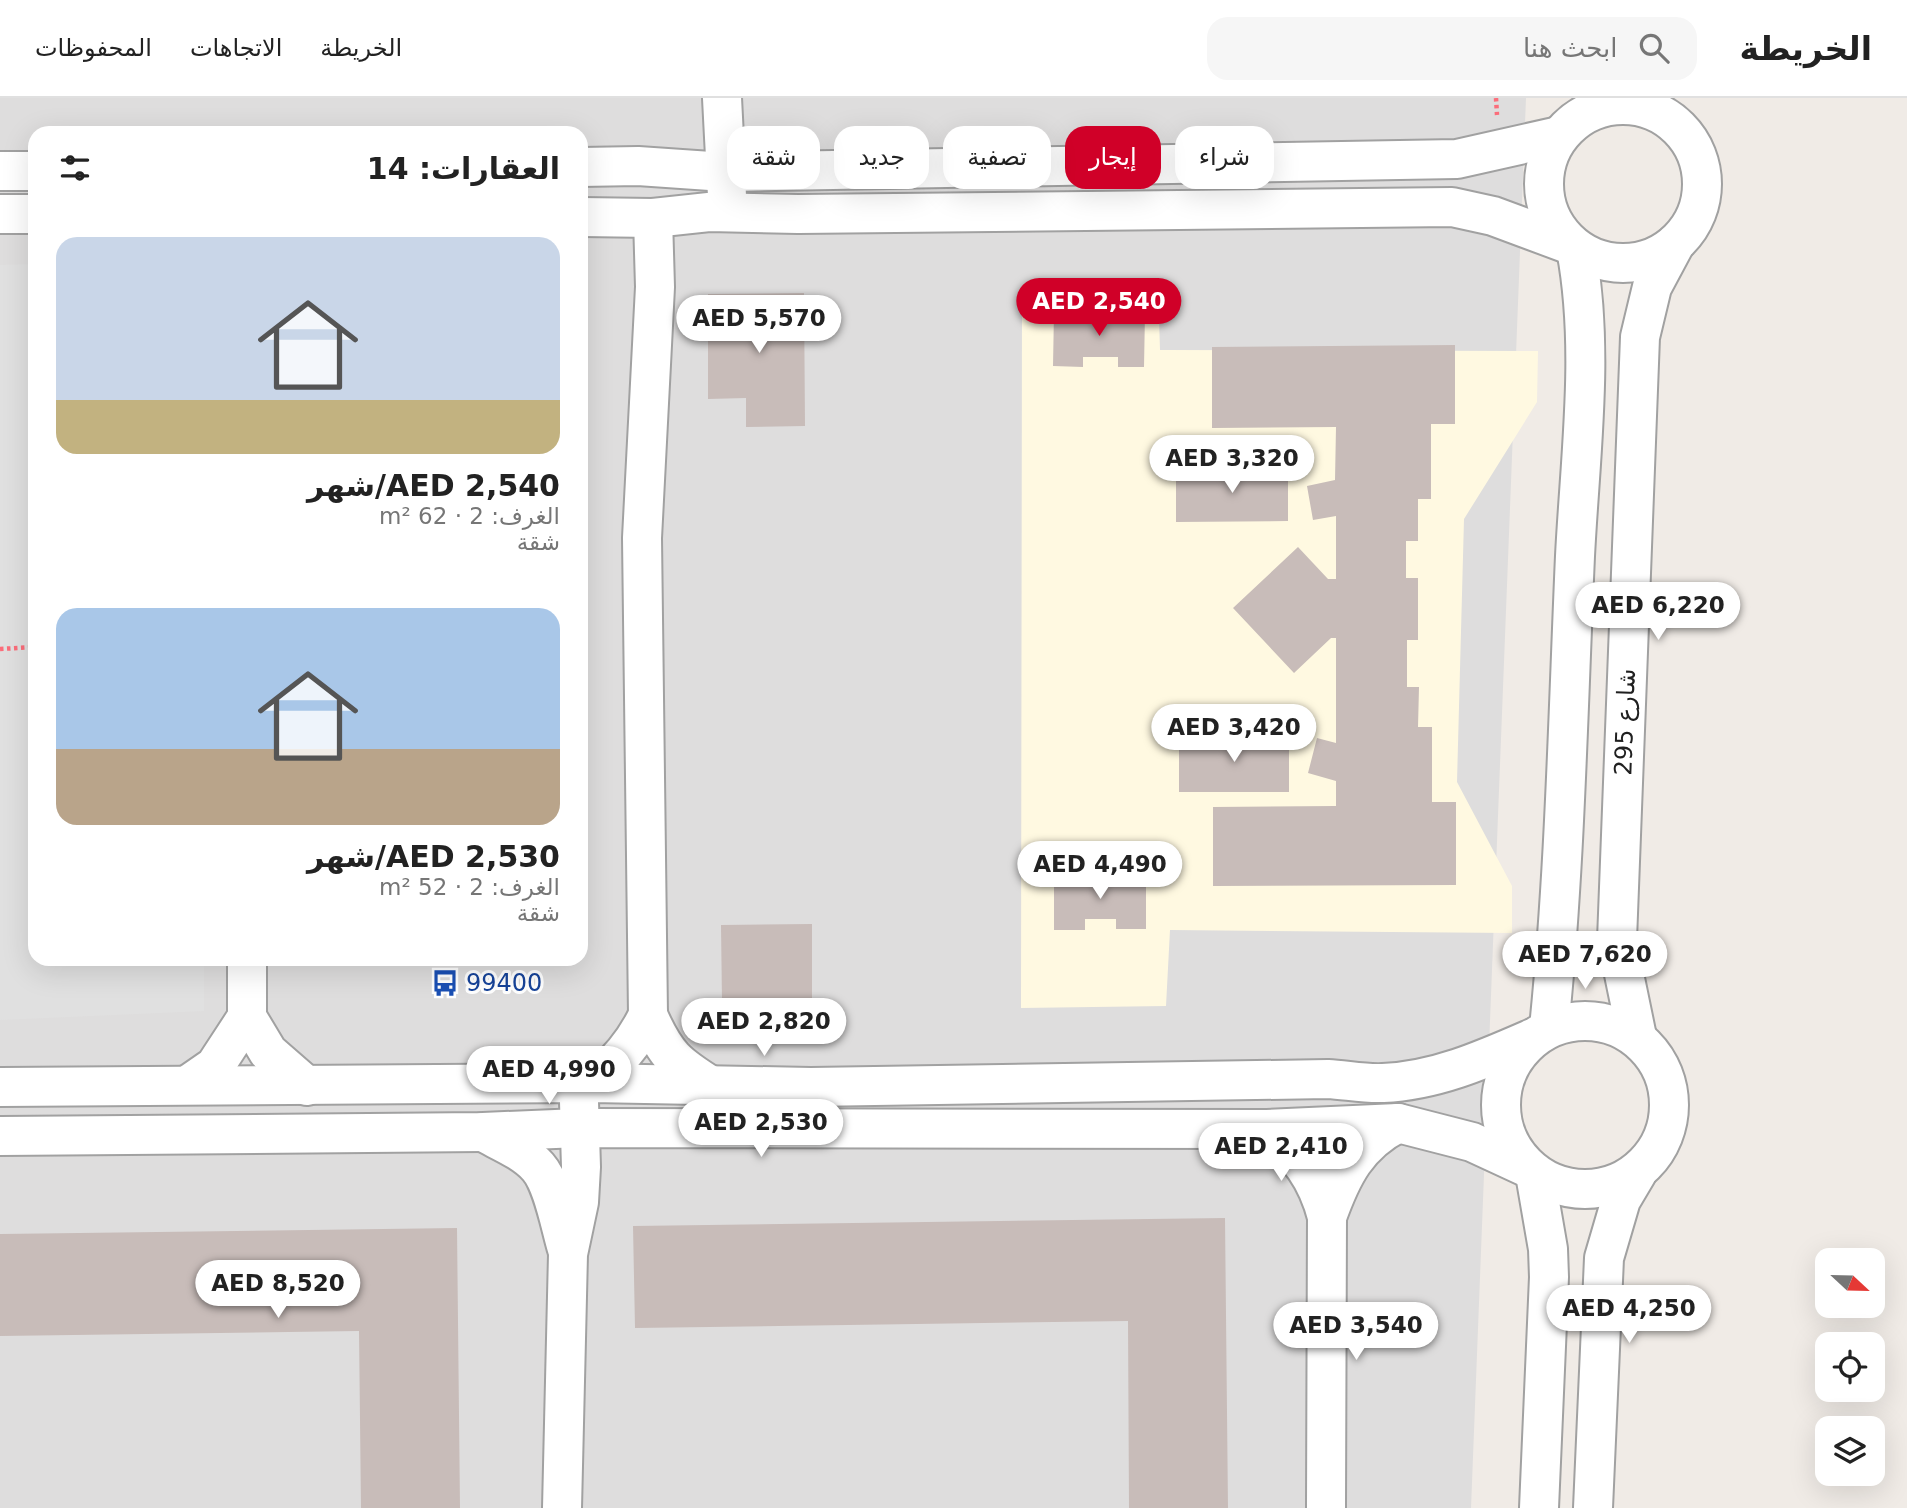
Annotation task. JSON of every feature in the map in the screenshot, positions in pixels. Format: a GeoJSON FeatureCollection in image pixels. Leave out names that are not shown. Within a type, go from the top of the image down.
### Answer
{"type":"FeatureCollection","features":[{"type":"Feature","properties":{"kind":"street"},"geometry":{"type":"LineString","coordinates":[[722,98],[727,212]]}},
{"type":"Feature","properties":{"kind":"street"},"geometry":{"type":"LineString","coordinates":[[588,167],[638,166],[726,172],[1457,159],[1612,105],[1634,105],[1656,112],[1671,111],[1699,162],[1702,184],[1699,206],[1690,227],[1675,244],[1652,259],[1626,264],[1600,261],[1573,247],[1493,216],[1452,207],[798,214],[727,212],[653,218],[588,217]]}},
{"type":"Feature","properties":{"kind":"street"},"geometry":{"type":"LineString","coordinates":[[1539,1508],[1548,1249],[1530,1170],[1511,1147],[1503,1125],[1501,1101],[1506,1077],[1517,1055],[1541,1033],[1559,920],[1583,375],[1582,281],[1573,247],[1552,222],[1544,193],[1546,163],[1570,119]]}},
{"type":"Feature","properties":{"kind":"street"},"geometry":{"type":"LineString","coordinates":[[0,214],[28,214]]}},
{"type":"Feature","properties":{"kind":"street"},"geometry":{"type":"LineString","coordinates":[[653,218],[655,287],[642,538],[648,1014],[662,1047],[682,1068],[713,1087]]}},
{"type":"Feature","properties":{"kind":"street","name":"شارع 295"},"geometry":{"type":"LineString","coordinates":[[1637,1037],[1617,940],[1640,337],[1652,287],[1675,244]]}},
{"type":"Feature","properties":{"kind":"street"},"geometry":{"type":"LineString","coordinates":[[247,966],[247,1017],[268,1052],[307,1086]]}},
{"type":"Feature","properties":{"kind":"street"},"geometry":{"type":"LineString","coordinates":[[562,1508],[568,1254],[579,1202],[579,1128],[585,1084],[620,1060],[638,1037],[648,1014]]}},
{"type":"Feature","properties":{"kind":"street"},"geometry":{"type":"LineString","coordinates":[[189,1084],[215,1066],[247,1017]]}},
{"type":"Feature","properties":{"kind":"street"},"geometry":{"type":"LineString","coordinates":[[0,1087],[189,1084],[585,1084],[713,1087],[1328,1079],[1383,1083],[1430,1076],[1475,1064],[1572,1021],[1594,1021],[1616,1026],[1637,1037],[1655,1055],[1667,1079],[1671,1105],[1667,1131],[1655,1154],[1637,1173],[1614,1219],[1604,1258],[1593,1508]]}},
{"type":"Feature","properties":{"kind":"street"},"geometry":{"type":"LineString","coordinates":[[0,1136],[483,1132],[579,1128],[1267,1129],[1398,1123],[1472,1142],[1559,1186],[1586,1191],[1613,1186],[1637,1173]]}},
{"type":"Feature","properties":{"kind":"street"},"geometry":{"type":"LineString","coordinates":[[1327,1217],[1345,1170],[1357,1154],[1382,1131],[1398,1123]]}},
{"type":"Feature","properties":{"kind":"street"},"geometry":{"type":"LineString","coordinates":[[1267,1129],[1302,1161],[1321,1195],[1327,1217],[1326,1508]]}},
{"type":"Feature","properties":{"kind":"street"},"geometry":{"type":"LineString","coordinates":[[483,1132],[513,1148],[539,1167],[552,1199],[568,1254]]}},
{"type":"Feature","properties":{"kind":"path"},"geometry":{"type":"LineString","coordinates":[[0,649],[28,647]]}},
{"type":"Feature","properties":{"kind":"shaded area"},"geometry":{"type":"Polygon","coordinates":[[[0,98],[1526,98],[1471,1508],[0,1508],[0,98]]]}},
{"type":"Feature","properties":{"kind":"shaded area"},"geometry":{"type":"Polygon","coordinates":[[[28,264],[28,966],[204,966],[204,1011],[0,1020],[0,265],[28,264]]]}},
{"type":"Feature","properties":{"kind":"shaded area"},"geometry":{"type":"Polygon","coordinates":[[[1158,286],[1160,350],[1538,351],[1537,402],[1464,519],[1457,782],[1512,886],[1512,933],[1170,930],[1166,1006],[1021,1008],[1022,287],[1158,286]]]}},
{"type":"Feature","properties":{"kind":"building"},"geometry":{"type":"Polygon","coordinates":[[[804,293],[805,426],[746,427],[746,398],[708,399],[708,294],[804,293]]]}},
{"type":"Feature","properties":{"kind":"building"},"geometry":{"type":"Polygon","coordinates":[[[1054,312],[1145,313],[1144,367],[1118,367],[1118,357],[1083,357],[1083,367],[1053,366],[1054,312]]]}},
{"type":"Feature","properties":{"kind":"building"},"geometry":{"type":"Polygon","coordinates":[[[1455,345],[1455,424],[1431,424],[1431,499],[1418,499],[1418,541],[1406,541],[1406,578],[1418,578],[1418,640],[1407,640],[1407,687],[1419,687],[1418,727],[1432,727],[1432,802],[1456,802],[1456,885],[1213,886],[1213,807],[1336,806],[1336,781],[1308,773],[1317,738],[1336,743],[1336,638],[1331,638],[1294,673],[1233,608],[1298,547],[1328,579],[1336,579],[1336,516],[1313,520],[1307,486],[1335,480],[1336,427],[1212,428],[1212,347],[1455,345]]]}},
{"type":"Feature","properties":{"kind":"building"},"geometry":{"type":"Polygon","coordinates":[[[1176,468],[1288,468],[1288,521],[1176,522],[1176,468]]]}},
{"type":"Feature","properties":{"kind":"building"},"geometry":{"type":"Polygon","coordinates":[[[1179,737],[1289,737],[1289,792],[1179,792],[1179,737]]]}},
{"type":"Feature","properties":{"kind":"building"},"geometry":{"type":"Polygon","coordinates":[[[1146,874],[1146,929],[1116,929],[1116,919],[1085,919],[1085,930],[1054,930],[1054,876],[1146,874]]]}},
{"type":"Feature","properties":{"kind":"building"},"geometry":{"type":"Polygon","coordinates":[[[812,924],[812,1001],[722,1002],[721,925],[812,924]]]}},
{"type":"Feature","properties":{"kind":"building"},"geometry":{"type":"Polygon","coordinates":[[[1225,1218],[1228,1508],[1129,1508],[1128,1321],[635,1328],[633,1226],[1225,1218]]]}},
{"type":"Feature","properties":{"kind":"building"},"geometry":{"type":"Polygon","coordinates":[[[457,1228],[460,1508],[361,1508],[359,1331],[0,1336],[0,1234],[457,1228]]]}},
{"type":"Feature","properties":{"kind":"place","name":"99400"},"geometry":{"type":"Point","coordinates":[445,983]}}]}
